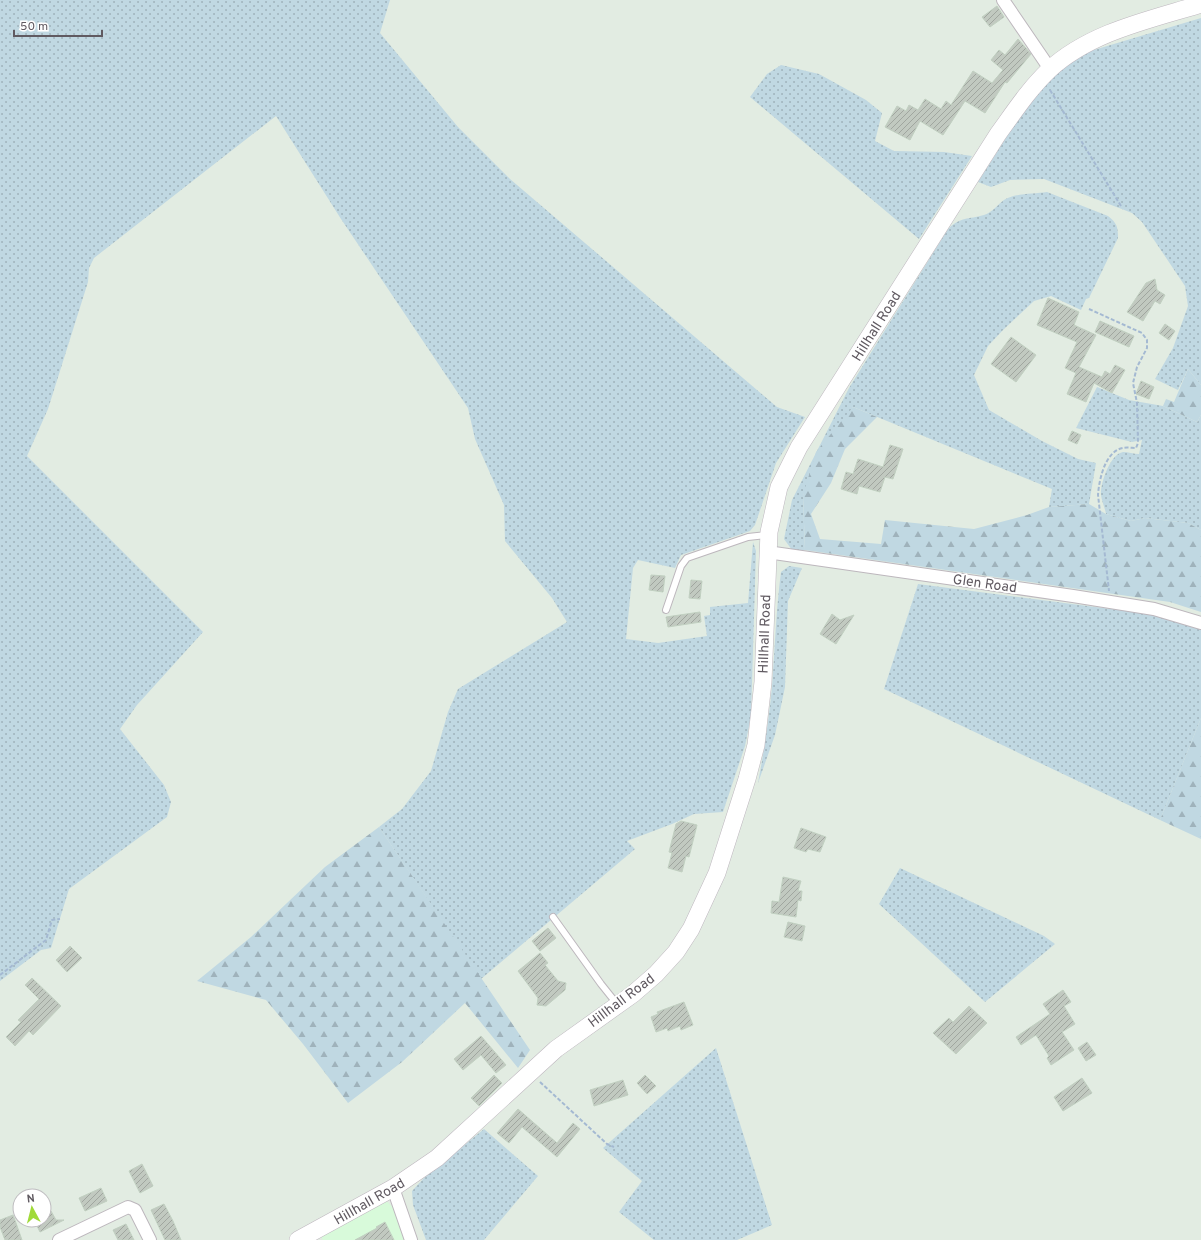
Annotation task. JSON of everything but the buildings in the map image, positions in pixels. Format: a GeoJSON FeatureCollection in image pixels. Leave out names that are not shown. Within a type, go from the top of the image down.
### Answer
{"type":"FeatureCollection","features":[{"type":"Feature","properties":{"kind":"main road","name":"Hillhall Road"},"geometry":{"type":"LineString","coordinates":[[298,1240],[393,1188],[437,1158],[529,1072],[556,1049],[618,1005],[656,974],[676,952],[699,914],[717,872],[747,780],[761,714],[767,552],[769,535],[780,487],[799,447],[998,134],[1046,73],[1087,44],[1114,31],[1201,4]]}},
{"type":"Feature","properties":{"kind":"street"},"geometry":{"type":"LineString","coordinates":[[1003,0],[1046,73]]}},
{"type":"Feature","properties":{"kind":"street","name":"Glen Road"},"geometry":{"type":"LineString","coordinates":[[767,552],[1109,602],[1154,610],[1201,623]]}},
{"type":"Feature","properties":{"kind":"street"},"geometry":{"type":"LineString","coordinates":[[393,1188],[411,1240]]}},
{"type":"Feature","properties":{"kind":"street"},"geometry":{"type":"LineString","coordinates":[[59,1240],[128,1207],[135,1210],[150,1240]]}},
{"type":"Feature","properties":{"kind":"lane"},"geometry":{"type":"LineString","coordinates":[[666,610],[682,566],[687,558],[748,537],[769,535]]}},
{"type":"Feature","properties":{"kind":"lane"},"geometry":{"type":"LineString","coordinates":[[553,917],[618,1005]]}},
{"type":"Feature","properties":{"kind":"path"},"geometry":{"type":"LineString","coordinates":[[1046,73],[1121,206]]}},
{"type":"Feature","properties":{"kind":"path"},"geometry":{"type":"LineString","coordinates":[[1089,310],[1142,333],[1147,340],[1148,348],[1137,367],[1133,384],[1137,403],[1138,443],[1136,448],[1122,448],[1113,452],[1106,463],[1099,483],[1098,495],[1109,602]]}},
{"type":"Feature","properties":{"kind":"path"},"geometry":{"type":"LineString","coordinates":[[0,975],[46,940],[52,920],[60,919]]}},
{"type":"Feature","properties":{"kind":"path"},"geometry":{"type":"LineString","coordinates":[[529,1072],[607,1144],[614,1147]]}},
{"type":"Feature","properties":{"kind":"shaded area"},"geometry":{"type":"Polygon","coordinates":[[[384,1199],[394,1208],[405,1240],[323,1240],[320,1235],[384,1199]]]}},
{"type":"Feature","properties":{"kind":"green space"},"geometry":{"type":"Polygon","coordinates":[[[0,0],[390,0],[380,33],[458,127],[510,179],[777,407],[805,417],[776,463],[755,525],[750,531],[681,555],[675,568],[638,560],[633,568],[626,639],[658,643],[707,636],[704,616],[710,615],[710,607],[748,603],[753,542],[756,551],[751,716],[745,746],[723,812],[694,814],[627,841],[635,849],[481,979],[379,827],[402,809],[431,771],[448,712],[458,689],[567,622],[552,598],[505,541],[504,505],[475,439],[468,408],[341,219],[276,116],[94,258],[89,268],[88,282],[48,409],[27,456],[203,632],[137,705],[120,729],[164,785],[171,802],[167,817],[69,889],[51,948],[41,950],[0,981],[0,0]]]}},
{"type":"Feature","properties":{"kind":"green space"},"geometry":{"type":"Polygon","coordinates":[[[1201,18],[1201,385],[1188,369],[1178,390],[1155,379],[1173,348],[1188,306],[1185,286],[1142,222],[1132,213],[1044,179],[1010,180],[991,187],[978,182],[1023,111],[1053,76],[1087,52],[1201,18]]]}},
{"type":"Feature","properties":{"kind":"green space"},"geometry":{"type":"Polygon","coordinates":[[[781,65],[819,74],[866,100],[882,113],[875,141],[894,151],[944,152],[972,156],[919,239],[750,97],[767,74],[781,65]]]}},
{"type":"Feature","properties":{"kind":"green space"},"geometry":{"type":"Polygon","coordinates":[[[1047,192],[1108,216],[1116,226],[1118,238],[1089,298],[1086,299],[1081,310],[1051,296],[1034,301],[988,346],[974,375],[989,410],[1042,441],[1078,459],[1096,463],[1089,504],[1049,507],[1052,489],[853,407],[803,495],[805,550],[792,550],[784,539],[792,500],[849,388],[948,229],[961,220],[987,214],[1008,198],[1019,195],[1047,192]]]}},
{"type":"Feature","properties":{"kind":"green space"},"geometry":{"type":"Polygon","coordinates":[[[1188,369],[1201,385],[1201,415],[1197,422],[1163,406],[1166,399],[1174,402],[1188,369]]]}},
{"type":"Feature","properties":{"kind":"green space"},"geometry":{"type":"Polygon","coordinates":[[[1097,387],[1129,400],[1163,406],[1197,422],[1201,415],[1201,530],[1188,523],[1145,518],[1131,521],[1106,514],[1101,490],[1107,470],[1118,454],[1123,452],[1139,454],[1142,440],[1132,442],[1076,428],[1097,387]]]}},
{"type":"Feature","properties":{"kind":"green space"},"geometry":{"type":"Polygon","coordinates":[[[853,407],[877,417],[845,449],[831,483],[811,514],[820,539],[881,544],[885,520],[974,529],[1027,515],[1049,507],[1089,504],[1106,514],[1131,521],[1145,518],[1188,523],[1201,530],[1201,612],[1170,602],[805,550],[803,495],[816,452],[853,407]]]}},
{"type":"Feature","properties":{"kind":"green space"},"geometry":{"type":"Polygon","coordinates":[[[789,566],[802,568],[788,601],[785,687],[775,735],[758,783],[771,699],[781,572],[789,566]]]}},
{"type":"Feature","properties":{"kind":"green space"},"geometry":{"type":"Polygon","coordinates":[[[918,584],[1142,613],[1183,621],[1201,628],[1201,718],[1160,820],[884,689],[918,584]]]}},
{"type":"Feature","properties":{"kind":"green space"},"geometry":{"type":"Polygon","coordinates":[[[1201,718],[1201,839],[1160,820],[1201,718]]]}},
{"type":"Feature","properties":{"kind":"green space"},"geometry":{"type":"Polygon","coordinates":[[[379,827],[530,1050],[518,1068],[465,1003],[402,1062],[348,1103],[303,1044],[266,1000],[197,981],[251,937],[325,867],[379,827]]]}},
{"type":"Feature","properties":{"kind":"green space"},"geometry":{"type":"Polygon","coordinates":[[[900,868],[1044,936],[1055,944],[985,1002],[879,904],[900,868]]]}},
{"type":"Feature","properties":{"kind":"green space"},"geometry":{"type":"Polygon","coordinates":[[[716,1048],[772,1225],[737,1240],[654,1240],[619,1212],[642,1181],[603,1148],[716,1048]]]}},
{"type":"Feature","properties":{"kind":"green space"},"geometry":{"type":"Polygon","coordinates":[[[484,1129],[538,1176],[484,1240],[426,1240],[413,1205],[412,1191],[424,1178],[484,1129]]]}}]}
